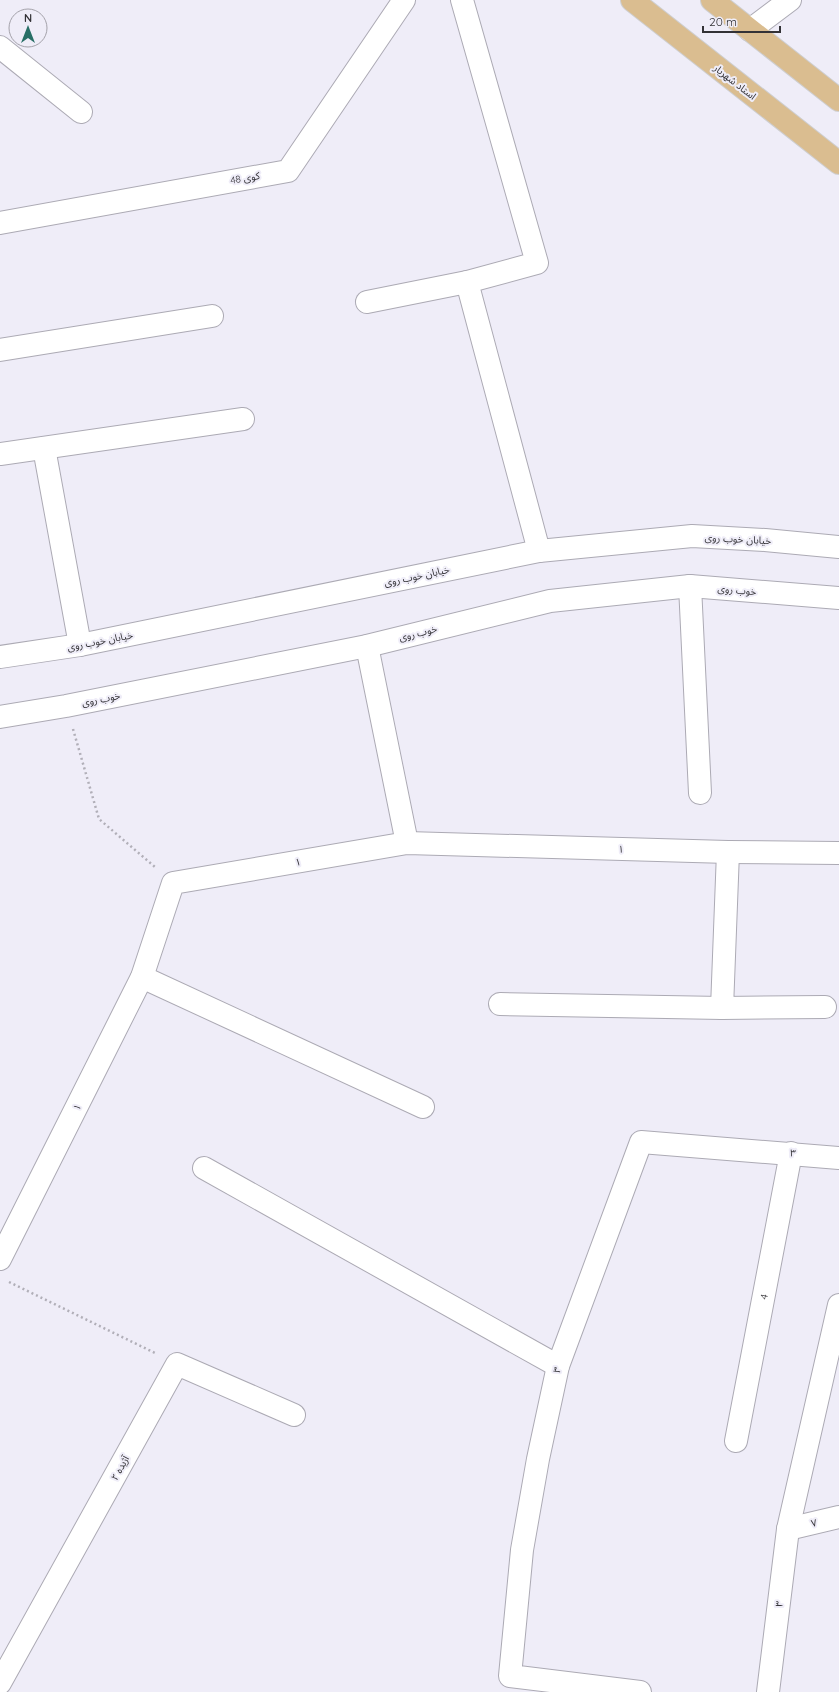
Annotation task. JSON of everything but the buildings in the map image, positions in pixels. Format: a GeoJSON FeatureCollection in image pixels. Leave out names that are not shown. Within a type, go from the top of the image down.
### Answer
{"type":"FeatureCollection","features":[{"type":"Feature","properties":{"kind":"main road","name":"استاد شهریار"},"geometry":{"type":"LineString","coordinates":[[632,0],[839,163]]}},
{"type":"Feature","properties":{"kind":"main road"},"geometry":{"type":"LineString","coordinates":[[712,0],[839,100]]}},
{"type":"Feature","properties":{"kind":"street","name":"کوی 48"},"geometry":{"type":"LineString","coordinates":[[0,223],[288,171],[404,0]]}},
{"type":"Feature","properties":{"kind":"street"},"geometry":{"type":"LineString","coordinates":[[366,302],[467,282],[537,263],[462,0]]}},
{"type":"Feature","properties":{"kind":"street"},"geometry":{"type":"LineString","coordinates":[[750,30],[790,0]]}},
{"type":"Feature","properties":{"kind":"street"},"geometry":{"type":"LineString","coordinates":[[0,47],[81,112]]}},
{"type":"Feature","properties":{"kind":"street"},"geometry":{"type":"LineString","coordinates":[[467,282],[539,551]]}},
{"type":"Feature","properties":{"kind":"street"},"geometry":{"type":"LineString","coordinates":[[0,350],[212,316]]}},
{"type":"Feature","properties":{"kind":"street"},"geometry":{"type":"LineString","coordinates":[[0,454],[243,419]]}},
{"type":"Feature","properties":{"kind":"street"},"geometry":{"type":"LineString","coordinates":[[44,448],[80,645]]}},
{"type":"Feature","properties":{"kind":"street","name":"خیابان خوب روی"},"geometry":{"type":"LineString","coordinates":[[0,658],[80,645],[539,551],[692,536],[765,540],[839,547]]}},
{"type":"Feature","properties":{"kind":"street"},"geometry":{"type":"LineString","coordinates":[[690,586],[700,793]]}},
{"type":"Feature","properties":{"kind":"street","name":"خوب روی"},"geometry":{"type":"LineString","coordinates":[[0,717],[66,706],[366,646],[550,600],[690,586],[839,598]]}},
{"type":"Feature","properties":{"kind":"street"},"geometry":{"type":"LineString","coordinates":[[366,646],[407,843]]}},
{"type":"Feature","properties":{"kind":"street","name":"۱"},"geometry":{"type":"LineString","coordinates":[[0,1259],[142,977],[173,883],[407,843],[728,852],[839,853]]}},
{"type":"Feature","properties":{"kind":"street"},"geometry":{"type":"LineString","coordinates":[[722,1008],[728,852]]}},
{"type":"Feature","properties":{"kind":"street"},"geometry":{"type":"LineString","coordinates":[[142,977],[423,1107]]}},
{"type":"Feature","properties":{"kind":"street"},"geometry":{"type":"LineString","coordinates":[[500,1004],[722,1008],[825,1007]]}},
{"type":"Feature","properties":{"kind":"street","name":"۳"},"geometry":{"type":"LineString","coordinates":[[640,1692],[510,1676],[522,1550],[538,1460],[558,1366],[641,1142],[839,1158]]}},
{"type":"Feature","properties":{"kind":"street","name":"4"},"geometry":{"type":"LineString","coordinates":[[736,1441],[792,1153]]}},
{"type":"Feature","properties":{"kind":"street"},"geometry":{"type":"LineString","coordinates":[[204,1168],[558,1366]]}},
{"type":"Feature","properties":{"kind":"street","name":"۳"},"geometry":{"type":"LineString","coordinates":[[768,1692],[788,1529],[839,1305]]}},
{"type":"Feature","properties":{"kind":"street"},"geometry":{"type":"LineString","coordinates":[[177,1364],[294,1415]]}},
{"type":"Feature","properties":{"kind":"street","name":"آژیده ۲"},"geometry":{"type":"LineString","coordinates":[[0,1683],[177,1364]]}},
{"type":"Feature","properties":{"kind":"street","name":"۷"},"geometry":{"type":"LineString","coordinates":[[788,1529],[839,1517]]}},
{"type":"Feature","properties":{"kind":"path"},"geometry":{"type":"LineString","coordinates":[[66,706],[99,819],[173,883]]}},
{"type":"Feature","properties":{"kind":"path"},"geometry":{"type":"LineString","coordinates":[[7,1281],[177,1364]]}}]}
